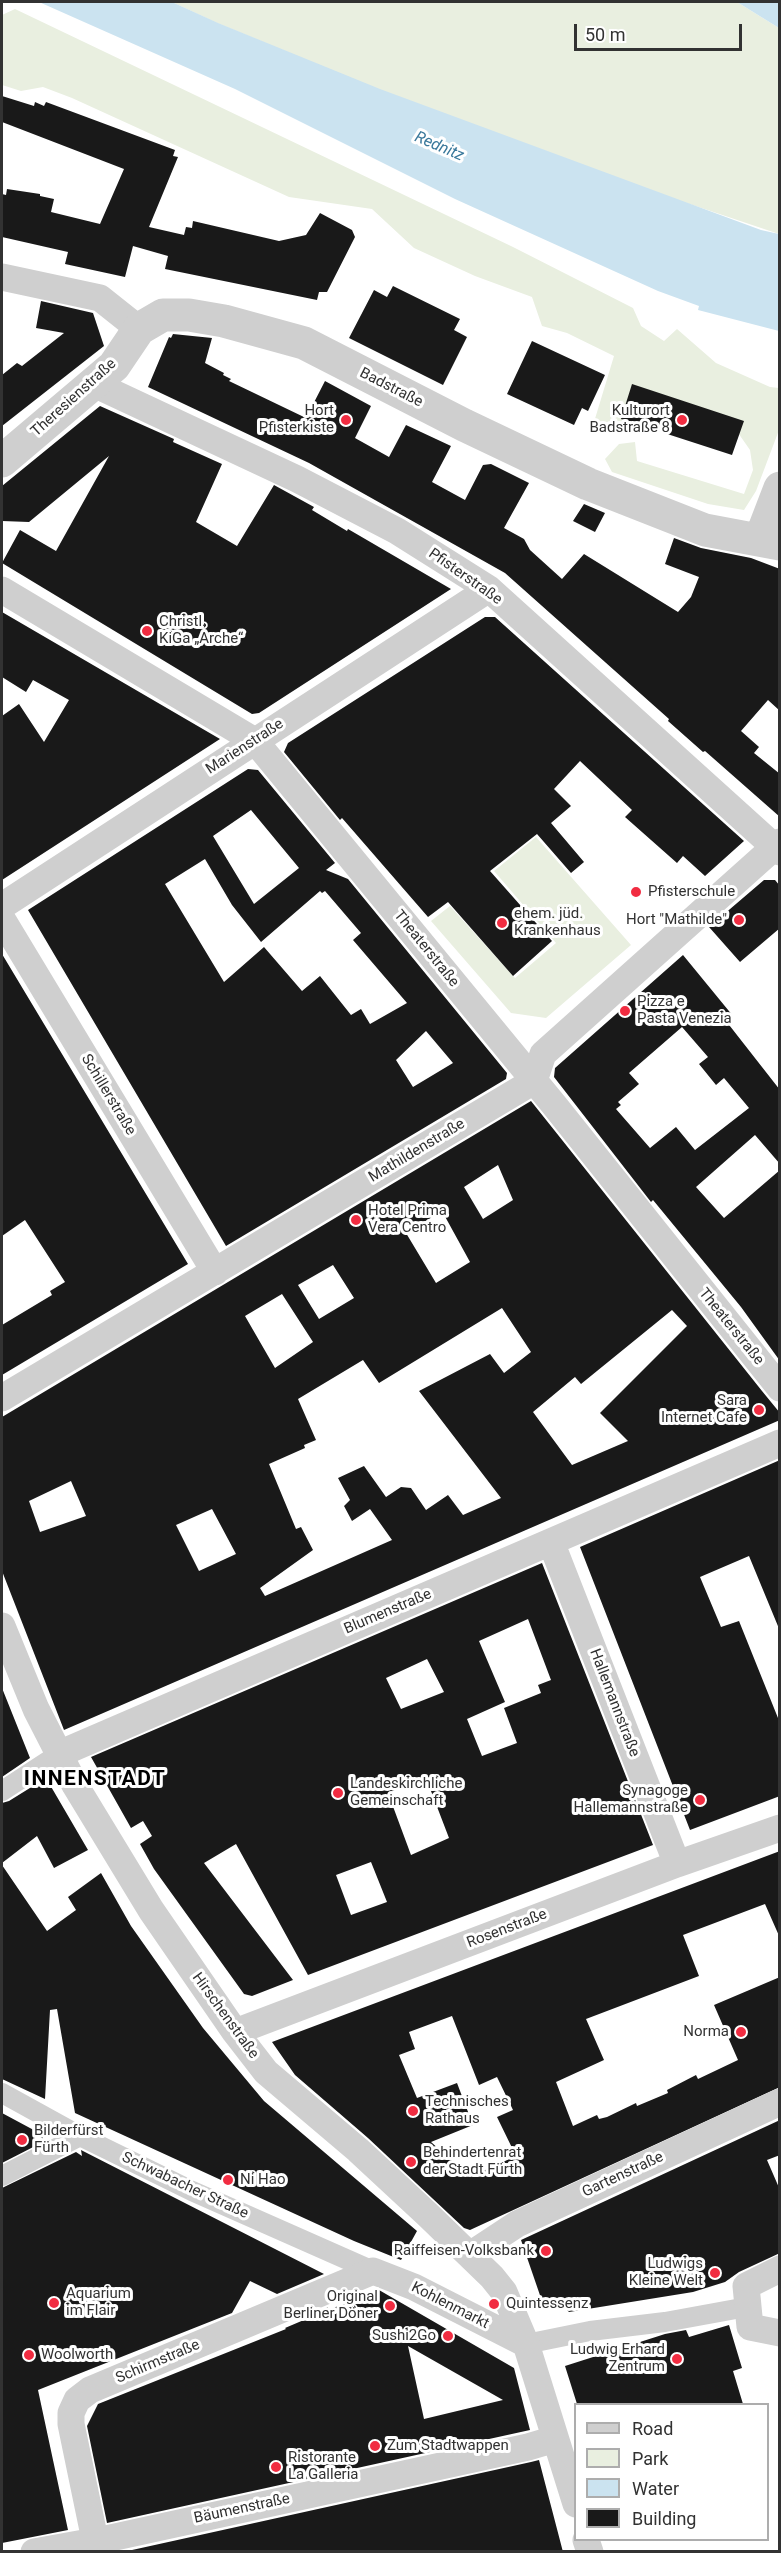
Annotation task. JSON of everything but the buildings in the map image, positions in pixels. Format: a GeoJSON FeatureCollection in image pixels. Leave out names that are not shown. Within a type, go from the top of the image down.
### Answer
{"type":"FeatureCollection","features":[{"type":"Feature","properties":{"kind":"street"},"geometry":{"type":"LineString","coordinates":[[2,277],[100,298],[139,329]]}},
{"type":"Feature","properties":{"kind":"street","name":"Badstraße"},"geometry":{"type":"LineString","coordinates":[[139,329],[163,315],[189,315],[224,321],[304,343],[464,425],[588,484],[705,530],[770,542]]}},
{"type":"Feature","properties":{"kind":"street","name":"Theresienstraße"},"geometry":{"type":"LineString","coordinates":[[2,461],[114,366],[139,329]]}},
{"type":"Feature","properties":{"kind":"street","name":"Pfisterstraße"},"geometry":{"type":"LineString","coordinates":[[94,384],[297,479],[397,531],[489,589],[778,847]]}},
{"type":"Feature","properties":{"kind":"street"},"geometry":{"type":"LineString","coordinates":[[770,542],[780,488]]}},
{"type":"Feature","properties":{"kind":"street","name":"Marienstraße"},"geometry":{"type":"LineString","coordinates":[[2,906],[489,589]]}},
{"type":"Feature","properties":{"kind":"street","name":"Theaterstraße"},"geometry":{"type":"LineString","coordinates":[[2,590],[255,741],[534,1081],[780,1388]]}},
{"type":"Feature","properties":{"kind":"street"},"geometry":{"type":"LineString","coordinates":[[534,1081],[543,1054],[778,847]]}},
{"type":"Feature","properties":{"kind":"street","name":"Schillerstraße"},"geometry":{"type":"LineString","coordinates":[[2,919],[215,1272]]}},
{"type":"Feature","properties":{"kind":"street","name":"Mathildenstraße"},"geometry":{"type":"LineString","coordinates":[[2,1398],[534,1081]]}},
{"type":"Feature","properties":{"kind":"street","name":"Blumenstraße"},"geometry":{"type":"LineString","coordinates":[[2,1791],[59,1754],[780,1443]]}},
{"type":"Feature","properties":{"kind":"street","name":"Hallemannstraße"},"geometry":{"type":"LineString","coordinates":[[551,1542],[677,1864]]}},
{"type":"Feature","properties":{"kind":"street","name":"Hirschenstraße"},"geometry":{"type":"LineString","coordinates":[[2,1626],[36,1709],[75,1785],[151,1910],[266,2072],[358,2150],[470,2254],[504,2292],[526,2344],[574,2498]]}},
{"type":"Feature","properties":{"kind":"street","name":"Rosenstraße"},"geometry":{"type":"LineString","coordinates":[[236,2032],[677,1864],[780,1828]]}},
{"type":"Feature","properties":{"kind":"street","name":"Schwabacher Straße"},"geometry":{"type":"LineString","coordinates":[[2,2093],[80,2136],[192,2191],[373,2271]]}},
{"type":"Feature","properties":{"kind":"street","name":"Gartenstraße"},"geometry":{"type":"LineString","coordinates":[[470,2254],[517,2224],[780,2102]]}},
{"type":"Feature","properties":{"kind":"street"},"geometry":{"type":"LineString","coordinates":[[2,2176],[80,2136]]}},
{"type":"Feature","properties":{"kind":"street"},"geometry":{"type":"LineString","coordinates":[[780,2269],[746,2286],[750,2327],[780,2333]]}},
{"type":"Feature","properties":{"kind":"street","name":"Kohlenmarkt"},"geometry":{"type":"LineString","coordinates":[[373,2271],[414,2287],[526,2344]]}},
{"type":"Feature","properties":{"kind":"street","name":"Schirmstraße"},"geometry":{"type":"LineString","coordinates":[[95,2540],[71,2424],[71,2413],[77,2400],[97,2387],[373,2271]]}},
{"type":"Feature","properties":{"kind":"street"},"geometry":{"type":"LineString","coordinates":[[526,2344],[590,2331],[665,2322],[747,2307]]}},
{"type":"Feature","properties":{"kind":"street","name":"Bäumenstraße"},"geometry":{"type":"LineString","coordinates":[[34,2552],[528,2447],[555,2439]]}},
{"type":"Feature","properties":{"kind":"green space"},"geometry":{"type":"Polygon","coordinates":[[[172,2],[737,2],[779,28],[779,234],[630,184],[380,90],[217,23],[172,2]]]}},
{"type":"Feature","properties":{"kind":"green space"},"geometry":{"type":"Polygon","coordinates":[[[15,9],[513,247],[633,308],[641,326],[664,341],[677,329],[716,363],[770,387],[779,388],[779,430],[756,491],[744,510],[708,504],[612,472],[605,459],[619,444],[635,442],[637,461],[744,494],[753,470],[750,450],[734,427],[637,421],[591,432],[614,356],[567,333],[542,326],[532,297],[475,276],[414,248],[372,209],[289,197],[72,98],[43,87],[21,91],[2,85],[2,15],[15,9]]]}},
{"type":"Feature","properties":{"kind":"green space"},"geometry":{"type":"Polygon","coordinates":[[[536,837],[631,945],[546,1018],[511,1013],[431,921],[450,906],[515,978],[556,943],[494,871],[536,837]]]}},
{"type":"Feature","properties":{"kind":"water","name":"Rednitz"},"geometry":{"type":"Polygon","coordinates":[[[39,2],[172,2],[380,89],[761,230],[779,234],[779,331],[698,310],[699,306],[658,291],[455,199],[235,89],[39,2]]]}},
{"type":"Feature","properties":{"kind":"water"},"geometry":{"type":"Polygon","coordinates":[[[737,2],[779,2],[779,28],[737,2]]]}},
{"type":"Feature","properties":{"kind":"place","name":"Hort Pfisterkiste"},"geometry":{"type":"Point","coordinates":[346,420]}},
{"type":"Feature","properties":{"kind":"place","name":"Kulturort Badstraße 8"},"geometry":{"type":"Point","coordinates":[682,420]}},
{"type":"Feature","properties":{"kind":"place","name":"Christl. KiGa „Arche“"},"geometry":{"type":"Point","coordinates":[147,631]}},
{"type":"Feature","properties":{"kind":"place","name":"Pfisterschule"},"geometry":{"type":"Point","coordinates":[636,892]}},
{"type":"Feature","properties":{"kind":"place","name":"Hort \"Mathilde\""},"geometry":{"type":"Point","coordinates":[739,920]}},
{"type":"Feature","properties":{"kind":"place","name":"ehem. jüd. Krankenhaus"},"geometry":{"type":"Point","coordinates":[502,923]}},
{"type":"Feature","properties":{"kind":"place","name":"Pizza e Pasta Venezia"},"geometry":{"type":"Point","coordinates":[625,1011]}},
{"type":"Feature","properties":{"kind":"place","name":"Hotel Prima Vera Centro"},"geometry":{"type":"Point","coordinates":[356,1220]}},
{"type":"Feature","properties":{"kind":"place","name":"Sara Internet Cafe"},"geometry":{"type":"Point","coordinates":[759,1410]}},
{"type":"Feature","properties":{"kind":"place","name":"Landeskirchliche Gemeinschaft"},"geometry":{"type":"Point","coordinates":[338,1793]}},
{"type":"Feature","properties":{"kind":"place","name":"Synagoge Hallemannstraße"},"geometry":{"type":"Point","coordinates":[700,1800]}},
{"type":"Feature","properties":{"kind":"place","name":"Norma"},"geometry":{"type":"Point","coordinates":[741,2032]}},
{"type":"Feature","properties":{"kind":"place","name":"Technisches Rathaus"},"geometry":{"type":"Point","coordinates":[413,2111]}},
{"type":"Feature","properties":{"kind":"place","name":"Bilderfürst Fürth"},"geometry":{"type":"Point","coordinates":[22,2140]}},
{"type":"Feature","properties":{"kind":"place","name":"Behindertenrat der Stadt Fürth"},"geometry":{"type":"Point","coordinates":[411,2162]}},
{"type":"Feature","properties":{"kind":"place","name":"Ni Hao"},"geometry":{"type":"Point","coordinates":[228,2180]}},
{"type":"Feature","properties":{"kind":"place","name":"Raiffeisen-Volksbank"},"geometry":{"type":"Point","coordinates":[546,2251]}},
{"type":"Feature","properties":{"kind":"place","name":"Ludwigs Kleine Welt"},"geometry":{"type":"Point","coordinates":[715,2273]}},
{"type":"Feature","properties":{"kind":"place","name":"Aquarium im Flair"},"geometry":{"type":"Point","coordinates":[54,2303]}},
{"type":"Feature","properties":{"kind":"place","name":"Quintessenz"},"geometry":{"type":"Point","coordinates":[494,2304]}},
{"type":"Feature","properties":{"kind":"place","name":"Original Berliner Döner"},"geometry":{"type":"Point","coordinates":[390,2306]}},
{"type":"Feature","properties":{"kind":"place","name":"Sushi2Go"},"geometry":{"type":"Point","coordinates":[448,2336]}},
{"type":"Feature","properties":{"kind":"place","name":"Woolworth"},"geometry":{"type":"Point","coordinates":[29,2355]}},
{"type":"Feature","properties":{"kind":"place","name":"Ludwig Erhard Zentrum"},"geometry":{"type":"Point","coordinates":[677,2359]}},
{"type":"Feature","properties":{"kind":"place","name":"Zum Stadtwappen"},"geometry":{"type":"Point","coordinates":[375,2446]}},
{"type":"Feature","properties":{"kind":"place","name":"Ristorante La Galleria"},"geometry":{"type":"Point","coordinates":[276,2467]}},
{"type":"Feature","properties":{"kind":"district","name":"INNENSTADT"},"geometry":{"type":"Point","coordinates":[95,1780]}}]}
